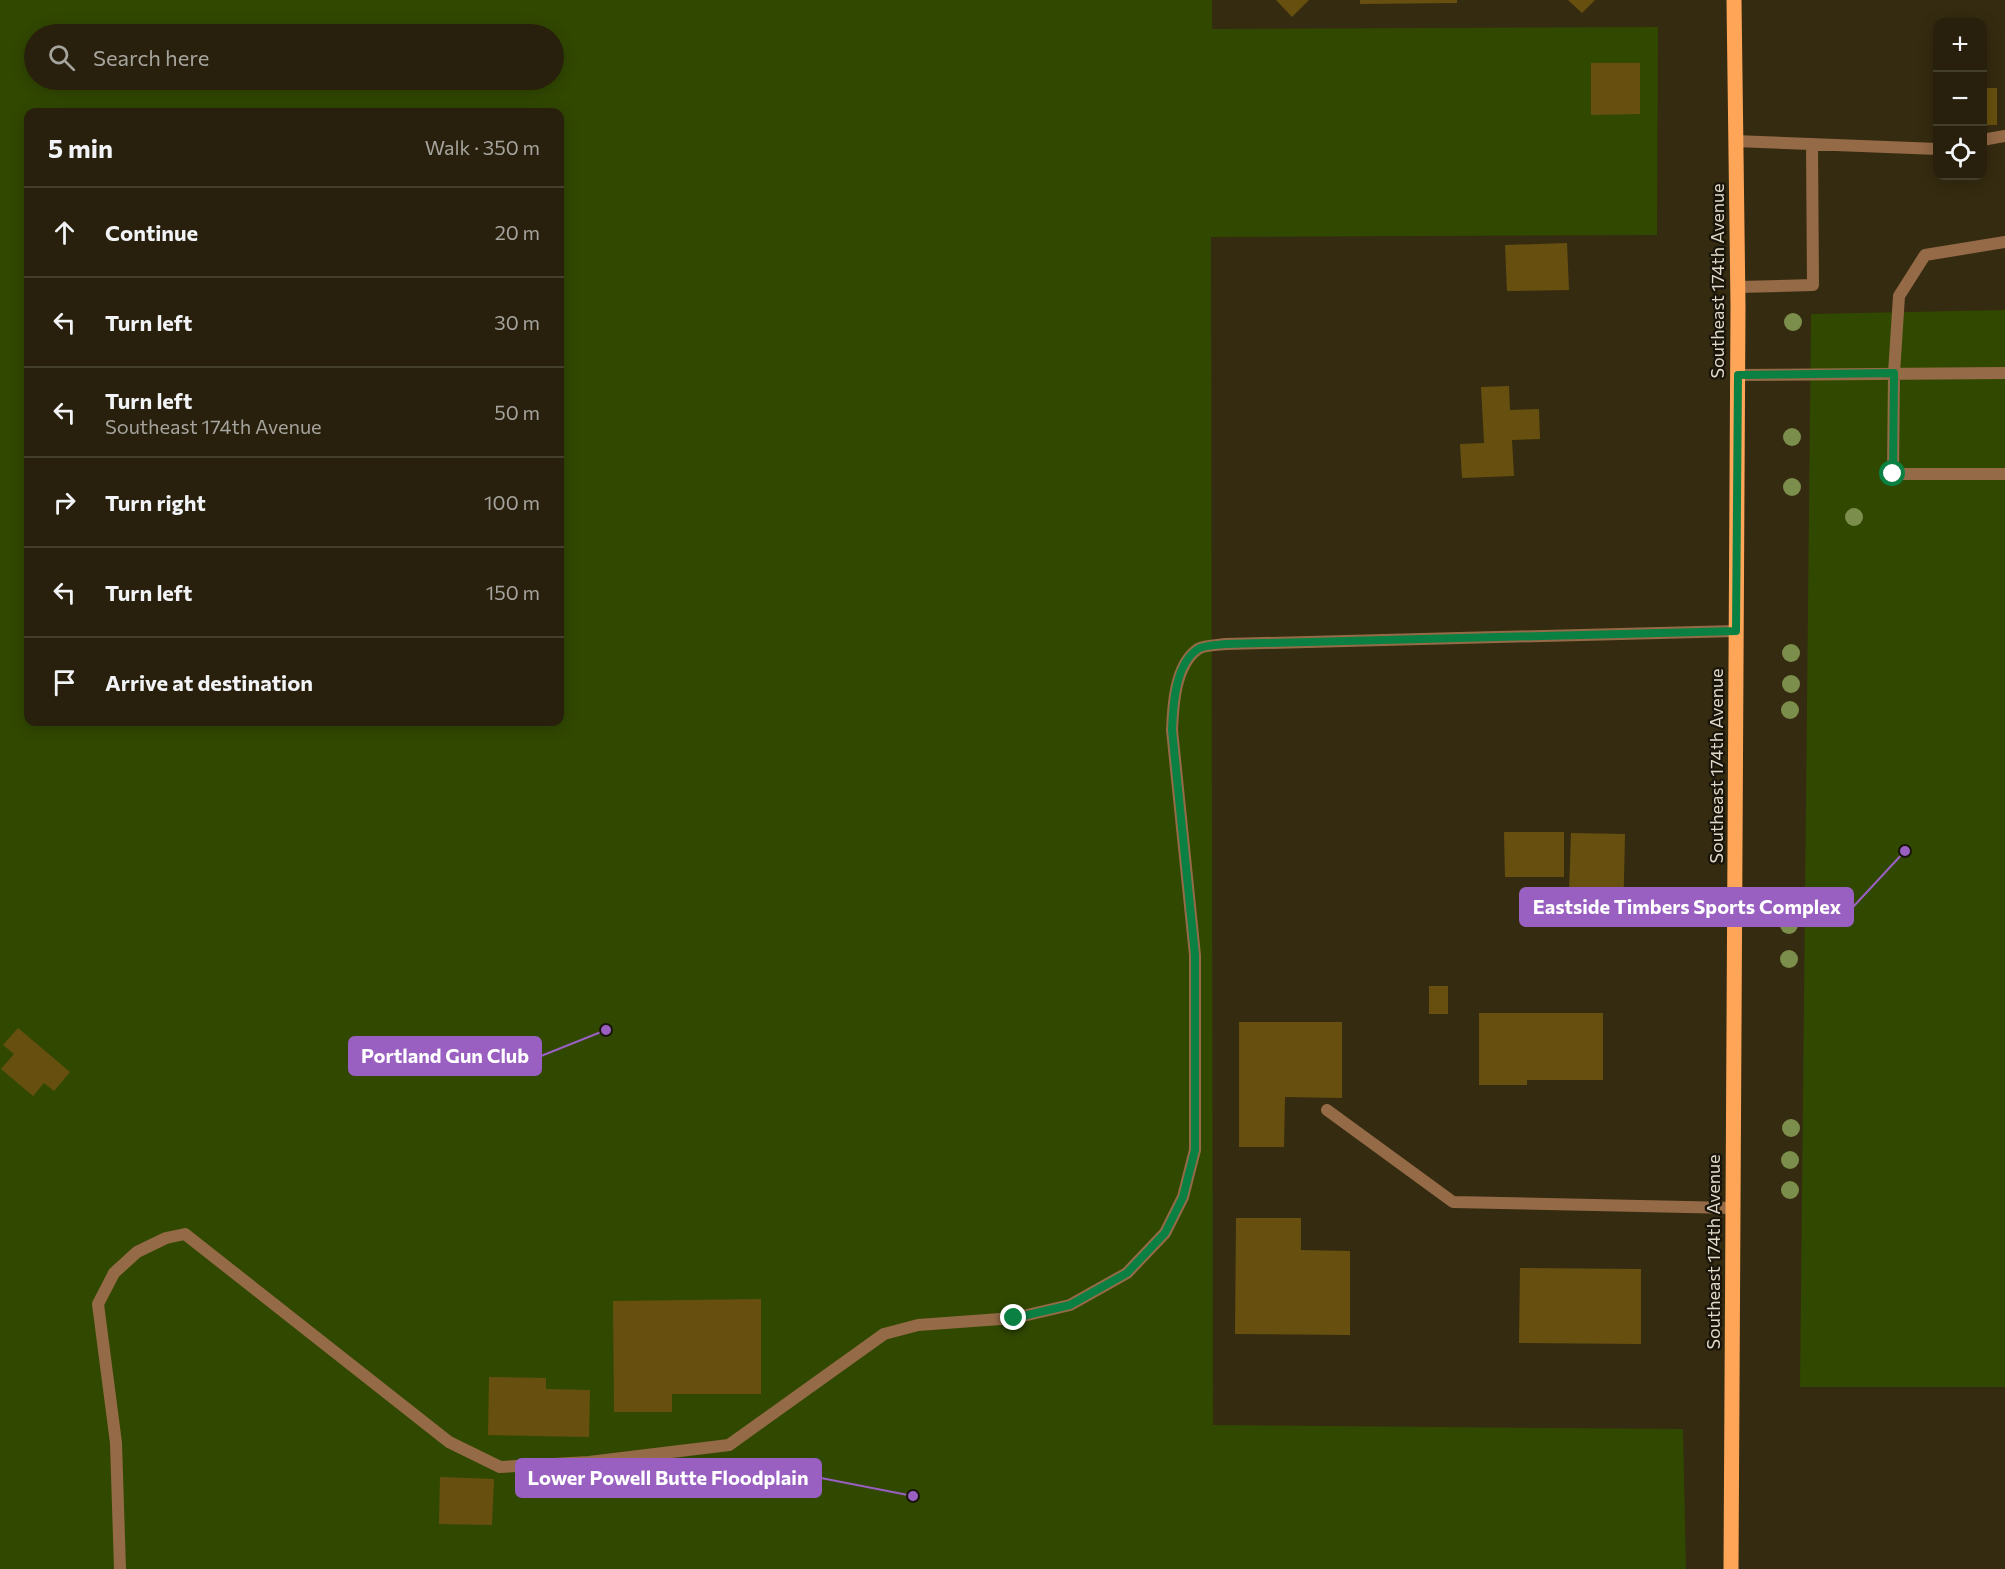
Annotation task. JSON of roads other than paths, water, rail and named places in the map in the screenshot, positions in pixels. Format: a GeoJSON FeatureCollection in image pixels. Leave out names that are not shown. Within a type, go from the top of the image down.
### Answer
{"type":"FeatureCollection","features":[{"type":"Feature","properties":{"kind":"main road","name":"Southeast 174th Avenue"},"geometry":{"type":"LineString","coordinates":[[1731,1569],[1738,375],[1734,0]]}},
{"type":"Feature","properties":{"kind":"lane"},"geometry":{"type":"LineString","coordinates":[[1987,139],[2005,136]]}},
{"type":"Feature","properties":{"kind":"lane"},"geometry":{"type":"LineString","coordinates":[[1735,141],[1933,149]]}},
{"type":"Feature","properties":{"kind":"lane"},"geometry":{"type":"LineString","coordinates":[[1738,287],[1813,285],[1812,144]]}},
{"type":"Feature","properties":{"kind":"lane"},"geometry":{"type":"LineString","coordinates":[[2005,242],[1926,255],[1899,296],[1894,373],[1893,474],[2005,474]]}},
{"type":"Feature","properties":{"kind":"lane"},"geometry":{"type":"LineString","coordinates":[[1738,375],[2005,373]]}},
{"type":"Feature","properties":{"kind":"lane"},"geometry":{"type":"LineString","coordinates":[[120,1569],[116,1443],[98,1304],[114,1273],[138,1252],[165,1238],[185,1234],[449,1442],[500,1467],[589,1462],[729,1445],[884,1334],[918,1325],[1014,1318],[1070,1305],[1127,1273],[1165,1233],[1183,1197],[1195,1150],[1195,955],[1172,730],[1173,696],[1185,664],[1198,648],[1226,644],[1736,631]]}},
{"type":"Feature","properties":{"kind":"lane"},"geometry":{"type":"LineString","coordinates":[[1327,1110],[1454,1202],[1733,1208]]}},
{"type":"Feature","properties":{"kind":"place","name":"Eastside Timbers Sports Complex"},"geometry":{"type":"Point","coordinates":[1905,851]}},
{"type":"Feature","properties":{"kind":"place","name":"Portland Gun Club"},"geometry":{"type":"Point","coordinates":[606,1030]}},
{"type":"Feature","properties":{"kind":"place","name":"Lower Powell Butte Floodplain"},"geometry":{"type":"Point","coordinates":[913,1496]}}]}
